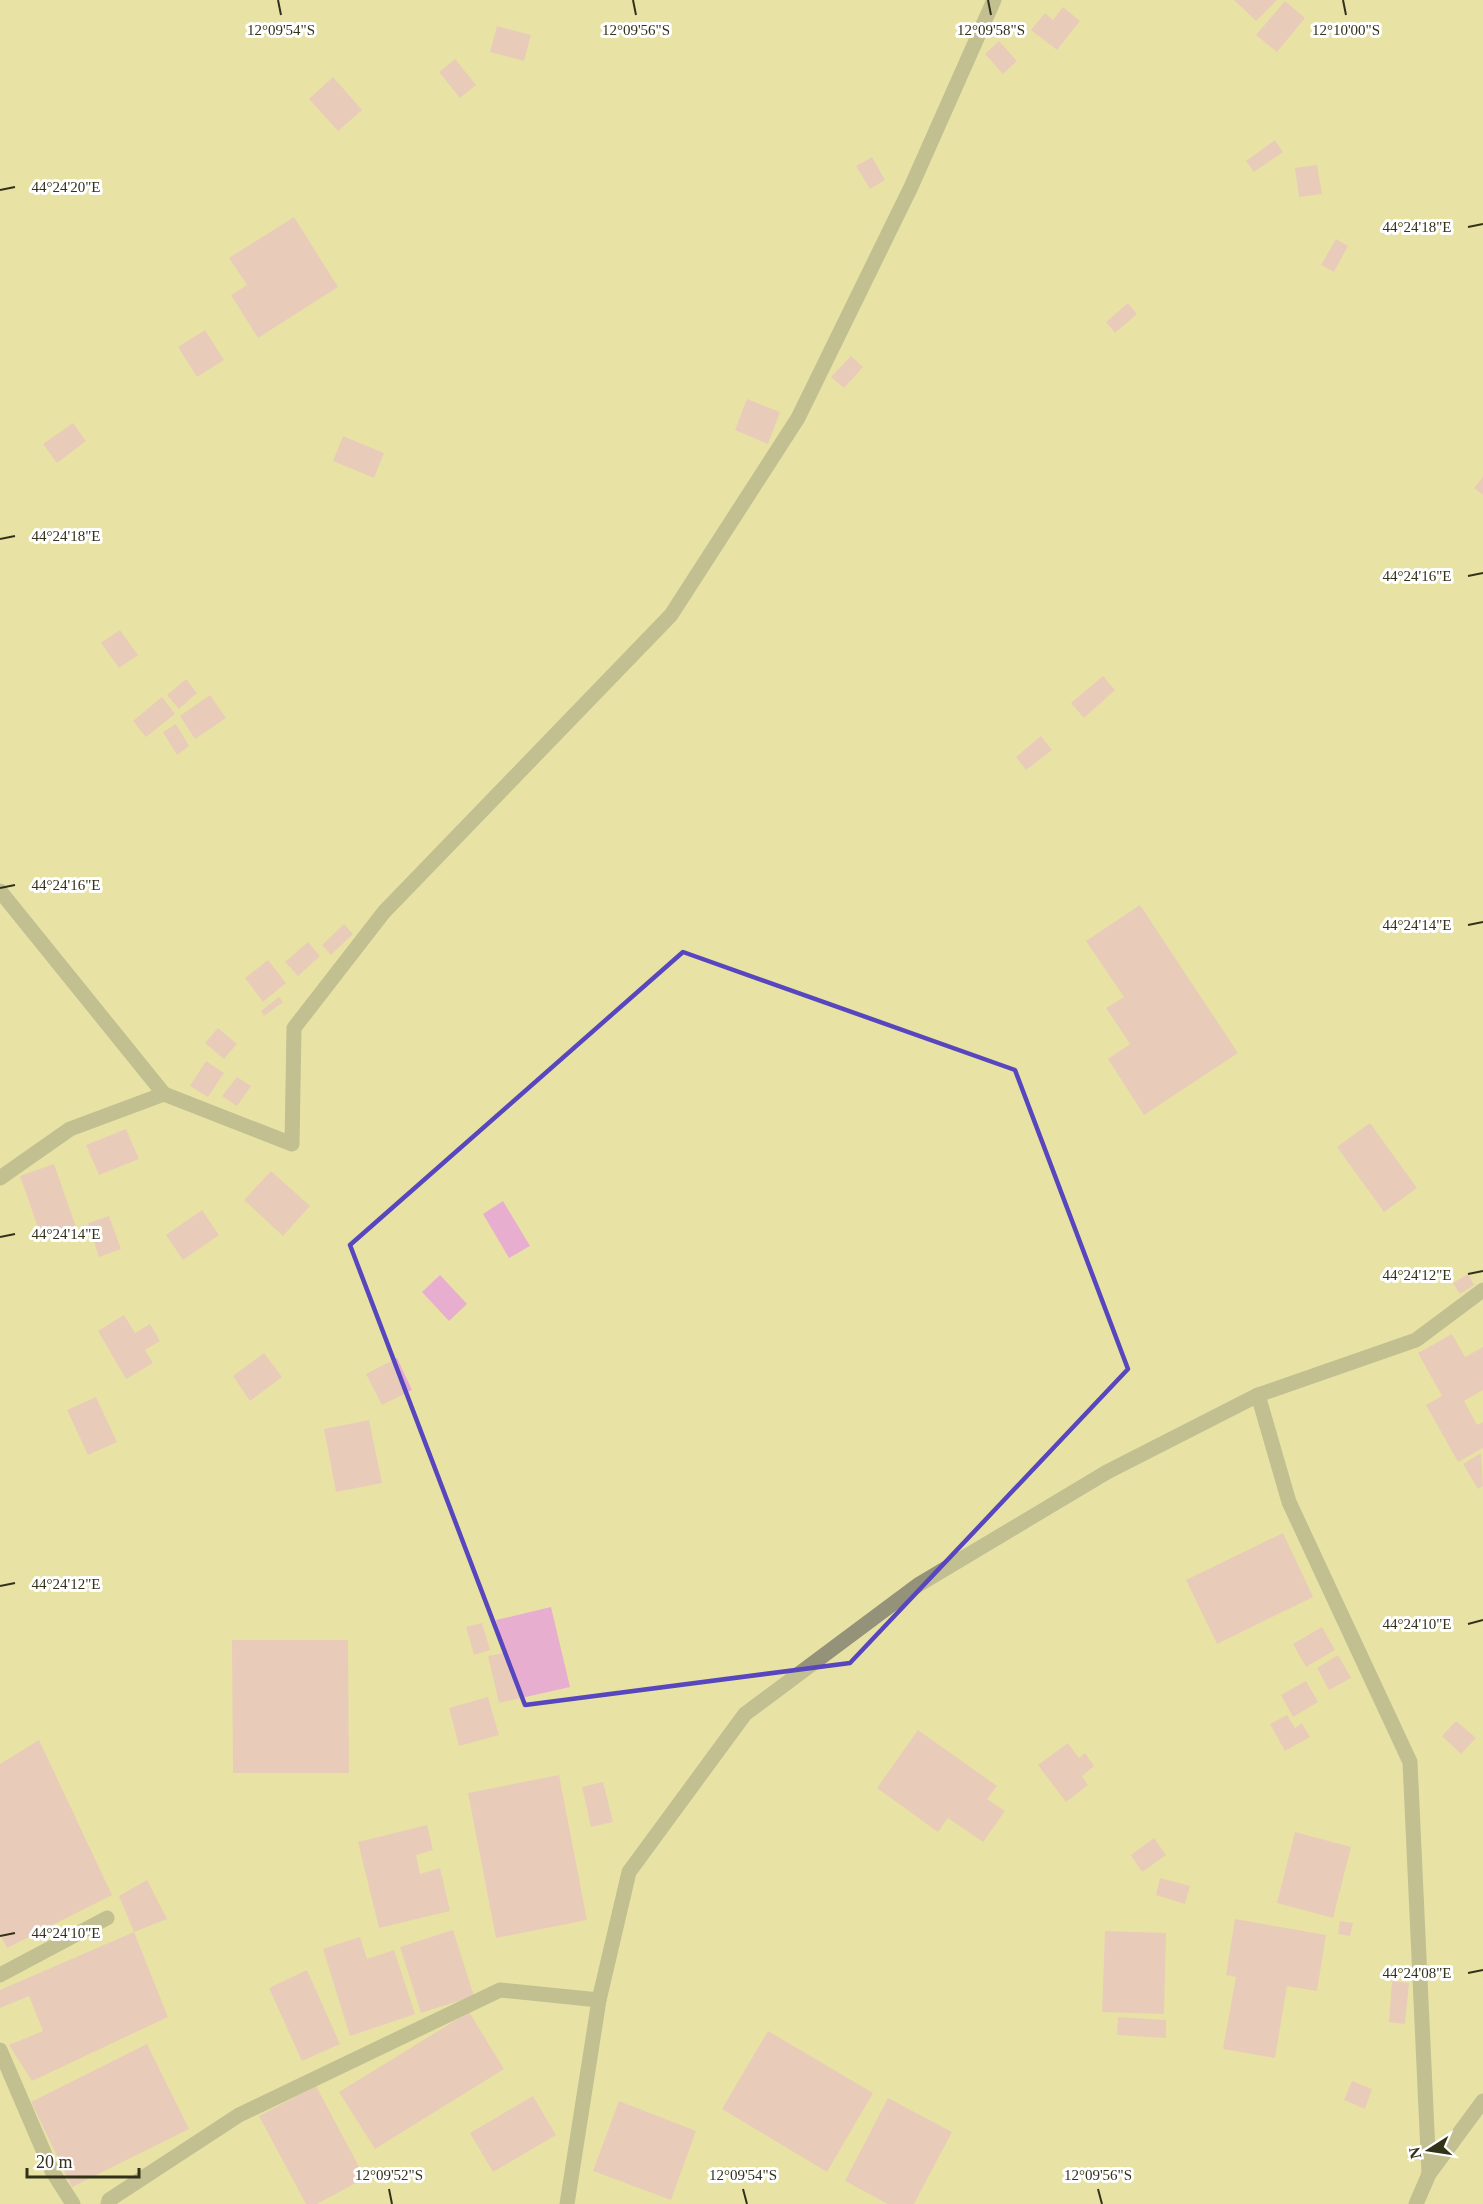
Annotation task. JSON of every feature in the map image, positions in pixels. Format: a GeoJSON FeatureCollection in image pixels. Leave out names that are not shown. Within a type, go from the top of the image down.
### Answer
{"type":"FeatureCollection","features":[{"type":"Feature","properties":{"kind":"street"},"geometry":{"type":"LineString","coordinates":[[0,891],[164,1094],[292,1144],[294,1028],[384,912],[671,615],[798,418],[911,187],[994,0]]}},
{"type":"Feature","properties":{"kind":"street"},"geometry":{"type":"LineString","coordinates":[[0,1178],[70,1129],[164,1094]]}},
{"type":"Feature","properties":{"kind":"street"},"geometry":{"type":"LineString","coordinates":[[567,2204],[599,2000],[629,1872],[745,1714],[918,1585],[1107,1472],[1258,1395],[1416,1340],[1483,1290]]}},
{"type":"Feature","properties":{"kind":"street"},"geometry":{"type":"LineString","coordinates":[[1258,1395],[1289,1502],[1410,1762],[1429,2174]]}},
{"type":"Feature","properties":{"kind":"street"},"geometry":{"type":"LineString","coordinates":[[0,1975],[107,1918]]}},
{"type":"Feature","properties":{"kind":"street"},"geometry":{"type":"LineString","coordinates":[[108,2204],[109,2199],[240,2115],[501,1990],[599,2000]]}},
{"type":"Feature","properties":{"kind":"street"},"geometry":{"type":"LineString","coordinates":[[0,2050],[52,2171],[72,2204]]}},
{"type":"Feature","properties":{"kind":"street"},"geometry":{"type":"LineString","coordinates":[[1416,2204],[1429,2174],[1483,2101]]}},
{"type":"Feature","properties":{"kind":"highlighted area"},"geometry":{"type":"Polygon","coordinates":[[[683,952],[1015,1070],[1128,1369],[850,1663],[525,1705],[350,1245],[683,952]]]}},
{"type":"Feature","properties":{"kind":"building"},"geometry":{"type":"Polygon","coordinates":[[[1234,0],[1277,0],[1256,21],[1234,0]]]}},
{"type":"Feature","properties":{"kind":"building"},"geometry":{"type":"Polygon","coordinates":[[[1285,1],[1305,18],[1277,52],[1256,35],[1285,1]]]}},
{"type":"Feature","properties":{"kind":"building"},"geometry":{"type":"Polygon","coordinates":[[[1063,7],[1080,21],[1057,50],[1031,30],[1045,13],[1053,20],[1063,7]]]}},
{"type":"Feature","properties":{"kind":"building"},"geometry":{"type":"Polygon","coordinates":[[[497,26],[531,35],[524,61],[490,52],[497,26]]]}},
{"type":"Feature","properties":{"kind":"building"},"geometry":{"type":"Polygon","coordinates":[[[999,41],[1017,61],[1003,74],[985,54],[999,41]]]}},
{"type":"Feature","properties":{"kind":"building"},"geometry":{"type":"Polygon","coordinates":[[[455,59],[476,85],[460,98],[439,72],[455,59]]]}},
{"type":"Feature","properties":{"kind":"building"},"geometry":{"type":"Polygon","coordinates":[[[333,77],[362,110],[338,131],[309,99],[333,77]]]}},
{"type":"Feature","properties":{"kind":"building"},"geometry":{"type":"Polygon","coordinates":[[[1275,140],[1283,152],[1254,172],[1246,161],[1275,140]]]}},
{"type":"Feature","properties":{"kind":"building"},"geometry":{"type":"Polygon","coordinates":[[[872,157],[885,180],[870,189],[856,166],[872,157]]]}},
{"type":"Feature","properties":{"kind":"building"},"geometry":{"type":"Polygon","coordinates":[[[1317,165],[1322,194],[1299,197],[1295,168],[1317,165]]]}},
{"type":"Feature","properties":{"kind":"building"},"geometry":{"type":"Polygon","coordinates":[[[294,217],[338,287],[258,338],[231,295],[247,285],[229,258],[294,217]]]}},
{"type":"Feature","properties":{"kind":"building"},"geometry":{"type":"Polygon","coordinates":[[[1336,239],[1348,246],[1334,272],[1321,265],[1336,239]]]}},
{"type":"Feature","properties":{"kind":"building"},"geometry":{"type":"Polygon","coordinates":[[[1128,303],[1137,314],[1115,333],[1106,322],[1128,303]]]}},
{"type":"Feature","properties":{"kind":"building"},"geometry":{"type":"Polygon","coordinates":[[[205,330],[224,360],[197,377],[178,347],[205,330]]]}},
{"type":"Feature","properties":{"kind":"building"},"geometry":{"type":"Polygon","coordinates":[[[851,356],[863,367],[844,388],[831,377],[851,356]]]}},
{"type":"Feature","properties":{"kind":"building"},"geometry":{"type":"Polygon","coordinates":[[[747,399],[780,412],[768,444],[735,430],[747,399]]]}},
{"type":"Feature","properties":{"kind":"building"},"geometry":{"type":"Polygon","coordinates":[[[73,423],[86,441],[57,463],[43,444],[73,423]]]}},
{"type":"Feature","properties":{"kind":"building"},"geometry":{"type":"Polygon","coordinates":[[[343,436],[384,453],[374,478],[333,461],[343,436]]]}},
{"type":"Feature","properties":{"kind":"building"},"geometry":{"type":"Polygon","coordinates":[[[1483,477],[1483,495],[1474,488],[1483,477]]]}},
{"type":"Feature","properties":{"kind":"building"},"geometry":{"type":"Polygon","coordinates":[[[120,630],[138,655],[119,668],[101,643],[120,630]]]}},
{"type":"Feature","properties":{"kind":"building"},"geometry":{"type":"Polygon","coordinates":[[[1103,676],[1115,690],[1084,718],[1071,703],[1103,676]]]}},
{"type":"Feature","properties":{"kind":"building"},"geometry":{"type":"Polygon","coordinates":[[[186,679],[197,693],[179,709],[167,695],[186,679]]]}},
{"type":"Feature","properties":{"kind":"building"},"geometry":{"type":"Polygon","coordinates":[[[210,695],[226,718],[195,739],[180,716],[210,695]]]}},
{"type":"Feature","properties":{"kind":"building"},"geometry":{"type":"Polygon","coordinates":[[[162,697],[175,714],[146,737],[133,721],[162,697]]]}},
{"type":"Feature","properties":{"kind":"building"},"geometry":{"type":"Polygon","coordinates":[[[176,724],[189,746],[177,755],[163,732],[176,724]]]}},
{"type":"Feature","properties":{"kind":"building"},"geometry":{"type":"Polygon","coordinates":[[[1041,736],[1052,750],[1026,770],[1016,757],[1041,736]]]}},
{"type":"Feature","properties":{"kind":"building"},"geometry":{"type":"Polygon","coordinates":[[[1140,905],[1238,1053],[1144,1115],[1108,1059],[1130,1044],[1106,1008],[1124,997],[1086,941],[1140,905]]]}},
{"type":"Feature","properties":{"kind":"building"},"geometry":{"type":"Polygon","coordinates":[[[344,924],[353,934],[331,955],[322,945],[344,924]]]}},
{"type":"Feature","properties":{"kind":"building"},"geometry":{"type":"Polygon","coordinates":[[[308,942],[320,956],[298,976],[285,962],[308,942]]]}},
{"type":"Feature","properties":{"kind":"building"},"geometry":{"type":"Polygon","coordinates":[[[268,960],[286,983],[263,1002],[245,978],[268,960]]]}},
{"type":"Feature","properties":{"kind":"building"},"geometry":{"type":"Polygon","coordinates":[[[279,997],[283,1002],[264,1016],[261,1011],[279,997]]]}},
{"type":"Feature","properties":{"kind":"building"},"geometry":{"type":"Polygon","coordinates":[[[218,1028],[237,1044],[224,1059],[205,1043],[218,1028]]]}},
{"type":"Feature","properties":{"kind":"building"},"geometry":{"type":"Polygon","coordinates":[[[206,1061],[224,1073],[208,1097],[190,1086],[206,1061]]]}},
{"type":"Feature","properties":{"kind":"building"},"geometry":{"type":"Polygon","coordinates":[[[237,1077],[251,1086],[237,1106],[222,1096],[237,1077]]]}},
{"type":"Feature","properties":{"kind":"building"},"geometry":{"type":"Polygon","coordinates":[[[1370,1123],[1417,1188],[1384,1212],[1337,1147],[1370,1123]]]}},
{"type":"Feature","properties":{"kind":"building"},"geometry":{"type":"Polygon","coordinates":[[[126,1129],[139,1159],[99,1175],[86,1145],[126,1129]]]}},
{"type":"Feature","properties":{"kind":"building"},"geometry":{"type":"Polygon","coordinates":[[[54,1164],[76,1227],[42,1239],[20,1176],[54,1164]]]}},
{"type":"Feature","properties":{"kind":"building"},"geometry":{"type":"Polygon","coordinates":[[[271,1171],[310,1206],[283,1236],[244,1200],[271,1171]]]}},
{"type":"Feature","properties":{"kind":"building"},"geometry":{"type":"Polygon","coordinates":[[[503,1201],[530,1246],[509,1258],[483,1214],[503,1201]]]}},
{"type":"Feature","properties":{"kind":"building"},"geometry":{"type":"Polygon","coordinates":[[[202,1210],[219,1235],[183,1260],[166,1235],[202,1210]]]}},
{"type":"Feature","properties":{"kind":"building"},"geometry":{"type":"Polygon","coordinates":[[[109,1216],[121,1249],[99,1257],[88,1223],[109,1216]]]}},
{"type":"Feature","properties":{"kind":"building"},"geometry":{"type":"Polygon","coordinates":[[[1468,1274],[1474,1285],[1460,1294],[1453,1283],[1468,1274]]]}},
{"type":"Feature","properties":{"kind":"building"},"geometry":{"type":"Polygon","coordinates":[[[440,1275],[467,1304],[449,1321],[422,1292],[440,1275]]]}},
{"type":"Feature","properties":{"kind":"building"},"geometry":{"type":"Polygon","coordinates":[[[124,1315],[135,1333],[150,1324],[160,1341],[145,1350],[153,1363],[126,1379],[98,1331],[124,1315]]]}},
{"type":"Feature","properties":{"kind":"building"},"geometry":{"type":"Polygon","coordinates":[[[1452,1334],[1465,1357],[1483,1347],[1483,1390],[1464,1401],[1477,1425],[1483,1422],[1483,1448],[1458,1462],[1426,1405],[1442,1396],[1418,1353],[1452,1334]]]}},
{"type":"Feature","properties":{"kind":"building"},"geometry":{"type":"Polygon","coordinates":[[[264,1353],[282,1377],[250,1401],[233,1376],[264,1353]]]}},
{"type":"Feature","properties":{"kind":"building"},"geometry":{"type":"Polygon","coordinates":[[[397,1358],[412,1390],[382,1405],[366,1374],[397,1358]]]}},
{"type":"Feature","properties":{"kind":"building"},"geometry":{"type":"Polygon","coordinates":[[[96,1397],[117,1442],[88,1455],[67,1410],[96,1397]]]}},
{"type":"Feature","properties":{"kind":"building"},"geometry":{"type":"Polygon","coordinates":[[[369,1420],[382,1483],[336,1492],[324,1429],[369,1420]]]}},
{"type":"Feature","properties":{"kind":"building"},"geometry":{"type":"Polygon","coordinates":[[[1481,1453],[1483,1486],[1478,1489],[1463,1464],[1481,1453]]]}},
{"type":"Feature","properties":{"kind":"building"},"geometry":{"type":"Polygon","coordinates":[[[1283,1533],[1313,1597],[1217,1644],[1186,1580],[1283,1533]]]}},
{"type":"Feature","properties":{"kind":"building"},"geometry":{"type":"Polygon","coordinates":[[[551,1607],[570,1687],[499,1703],[488,1656],[504,1653],[496,1620],[551,1607]]]}},
{"type":"Feature","properties":{"kind":"building"},"geometry":{"type":"Polygon","coordinates":[[[482,1623],[490,1650],[474,1655],[466,1627],[482,1623]]]}},
{"type":"Feature","properties":{"kind":"building"},"geometry":{"type":"Polygon","coordinates":[[[1322,1627],[1335,1650],[1306,1667],[1293,1644],[1322,1627]]]}},
{"type":"Feature","properties":{"kind":"building"},"geometry":{"type":"Polygon","coordinates":[[[232,1640],[348,1640],[349,1773],[233,1773],[232,1640]]]}},
{"type":"Feature","properties":{"kind":"building"},"geometry":{"type":"Polygon","coordinates":[[[1338,1655],[1351,1678],[1329,1690],[1317,1668],[1338,1655]]]}},
{"type":"Feature","properties":{"kind":"building"},"geometry":{"type":"Polygon","coordinates":[[[1306,1681],[1318,1702],[1293,1717],[1281,1695],[1306,1681]]]}},
{"type":"Feature","properties":{"kind":"building"},"geometry":{"type":"Polygon","coordinates":[[[488,1697],[499,1735],[459,1746],[449,1708],[488,1697]]]}},
{"type":"Feature","properties":{"kind":"building"},"geometry":{"type":"Polygon","coordinates":[[[1287,1715],[1295,1728],[1302,1723],[1310,1737],[1285,1751],[1270,1724],[1287,1715]]]}},
{"type":"Feature","properties":{"kind":"building"},"geometry":{"type":"Polygon","coordinates":[[[1456,1721],[1476,1738],[1461,1754],[1442,1736],[1456,1721]]]}},
{"type":"Feature","properties":{"kind":"building"},"geometry":{"type":"Polygon","coordinates":[[[918,1730],[997,1786],[987,1799],[1005,1811],[983,1842],[948,1818],[938,1832],[877,1788],[918,1730]]]}},
{"type":"Feature","properties":{"kind":"building"},"geometry":{"type":"Polygon","coordinates":[[[39,1740],[112,1895],[7,1948],[0,1934],[0,1764],[39,1740]]]}},
{"type":"Feature","properties":{"kind":"building"},"geometry":{"type":"Polygon","coordinates":[[[1068,1743],[1079,1758],[1085,1753],[1094,1766],[1082,1776],[1088,1785],[1066,1802],[1038,1765],[1068,1743]]]}},
{"type":"Feature","properties":{"kind":"building"},"geometry":{"type":"Polygon","coordinates":[[[559,1775],[587,1920],[496,1938],[468,1793],[559,1775]]]}},
{"type":"Feature","properties":{"kind":"building"},"geometry":{"type":"Polygon","coordinates":[[[603,1782],[613,1822],[591,1827],[582,1787],[603,1782]]]}},
{"type":"Feature","properties":{"kind":"building"},"geometry":{"type":"Polygon","coordinates":[[[427,1825],[433,1850],[416,1855],[420,1874],[440,1868],[450,1911],[379,1928],[358,1842],[427,1825]]]}},
{"type":"Feature","properties":{"kind":"building"},"geometry":{"type":"Polygon","coordinates":[[[1295,1832],[1351,1847],[1333,1918],[1277,1903],[1295,1832]]]}},
{"type":"Feature","properties":{"kind":"building"},"geometry":{"type":"Polygon","coordinates":[[[1154,1838],[1166,1855],[1142,1872],[1131,1855],[1154,1838]]]}},
{"type":"Feature","properties":{"kind":"building"},"geometry":{"type":"Polygon","coordinates":[[[1160,1878],[1190,1886],[1185,1904],[1156,1895],[1160,1878]]]}},
{"type":"Feature","properties":{"kind":"building"},"geometry":{"type":"Polygon","coordinates":[[[147,1880],[167,1919],[134,1932],[119,1896],[147,1880]]]}},
{"type":"Feature","properties":{"kind":"building"},"geometry":{"type":"Polygon","coordinates":[[[1235,1919],[1326,1935],[1317,1991],[1287,1986],[1275,2058],[1223,2049],[1236,1977],[1226,1975],[1235,1919]]]}},
{"type":"Feature","properties":{"kind":"building"},"geometry":{"type":"Polygon","coordinates":[[[1340,1921],[1353,1923],[1350,1936],[1338,1934],[1340,1921]]]}},
{"type":"Feature","properties":{"kind":"building"},"geometry":{"type":"Polygon","coordinates":[[[453,1930],[474,1996],[421,2013],[400,1947],[453,1930]]]}},
{"type":"Feature","properties":{"kind":"building"},"geometry":{"type":"Polygon","coordinates":[[[1105,1931],[1166,1933],[1164,2014],[1102,2012],[1105,1931]]]}},
{"type":"Feature","properties":{"kind":"building"},"geometry":{"type":"Polygon","coordinates":[[[134,1932],[168,2017],[32,2081],[9,2045],[43,2031],[29,1996],[0,2008],[0,1990],[134,1932]]]}},
{"type":"Feature","properties":{"kind":"building"},"geometry":{"type":"Polygon","coordinates":[[[360,1937],[367,1959],[394,1950],[415,2014],[350,2036],[323,1949],[360,1937]]]}},
{"type":"Feature","properties":{"kind":"building"},"geometry":{"type":"Polygon","coordinates":[[[307,1970],[340,2044],[302,2061],[269,1988],[307,1970]]]}},
{"type":"Feature","properties":{"kind":"building"},"geometry":{"type":"Polygon","coordinates":[[[1392,1981],[1409,1983],[1405,2024],[1389,2022],[1392,1981]]]}},
{"type":"Feature","properties":{"kind":"building"},"geometry":{"type":"Polygon","coordinates":[[[469,2012],[504,2069],[375,2149],[339,2092],[469,2012]]]}},
{"type":"Feature","properties":{"kind":"building"},"geometry":{"type":"Polygon","coordinates":[[[1118,2017],[1166,2020],[1166,2038],[1117,2035],[1118,2017]]]}},
{"type":"Feature","properties":{"kind":"building"},"geometry":{"type":"Polygon","coordinates":[[[768,2031],[873,2093],[827,2172],[722,2109],[768,2031]]]}},
{"type":"Feature","properties":{"kind":"building"},"geometry":{"type":"Polygon","coordinates":[[[147,2044],[189,2129],[72,2187],[31,2102],[147,2044]]]}},
{"type":"Feature","properties":{"kind":"building"},"geometry":{"type":"Polygon","coordinates":[[[1352,2081],[1372,2089],[1365,2109],[1344,2100],[1352,2081]]]}},
{"type":"Feature","properties":{"kind":"building"},"geometry":{"type":"Polygon","coordinates":[[[316,2086],[365,2178],[317,2204],[306,2204],[259,2116],[316,2086]]]}},
{"type":"Feature","properties":{"kind":"building"},"geometry":{"type":"Polygon","coordinates":[[[533,2096],[556,2135],[493,2172],[470,2133],[533,2096]]]}},
{"type":"Feature","properties":{"kind":"building"},"geometry":{"type":"Polygon","coordinates":[[[888,2098],[952,2132],[914,2204],[888,2204],[845,2181],[888,2098]]]}},
{"type":"Feature","properties":{"kind":"building"},"geometry":{"type":"Polygon","coordinates":[[[619,2101],[696,2131],[671,2200],[593,2171],[619,2101]]]}}]}
